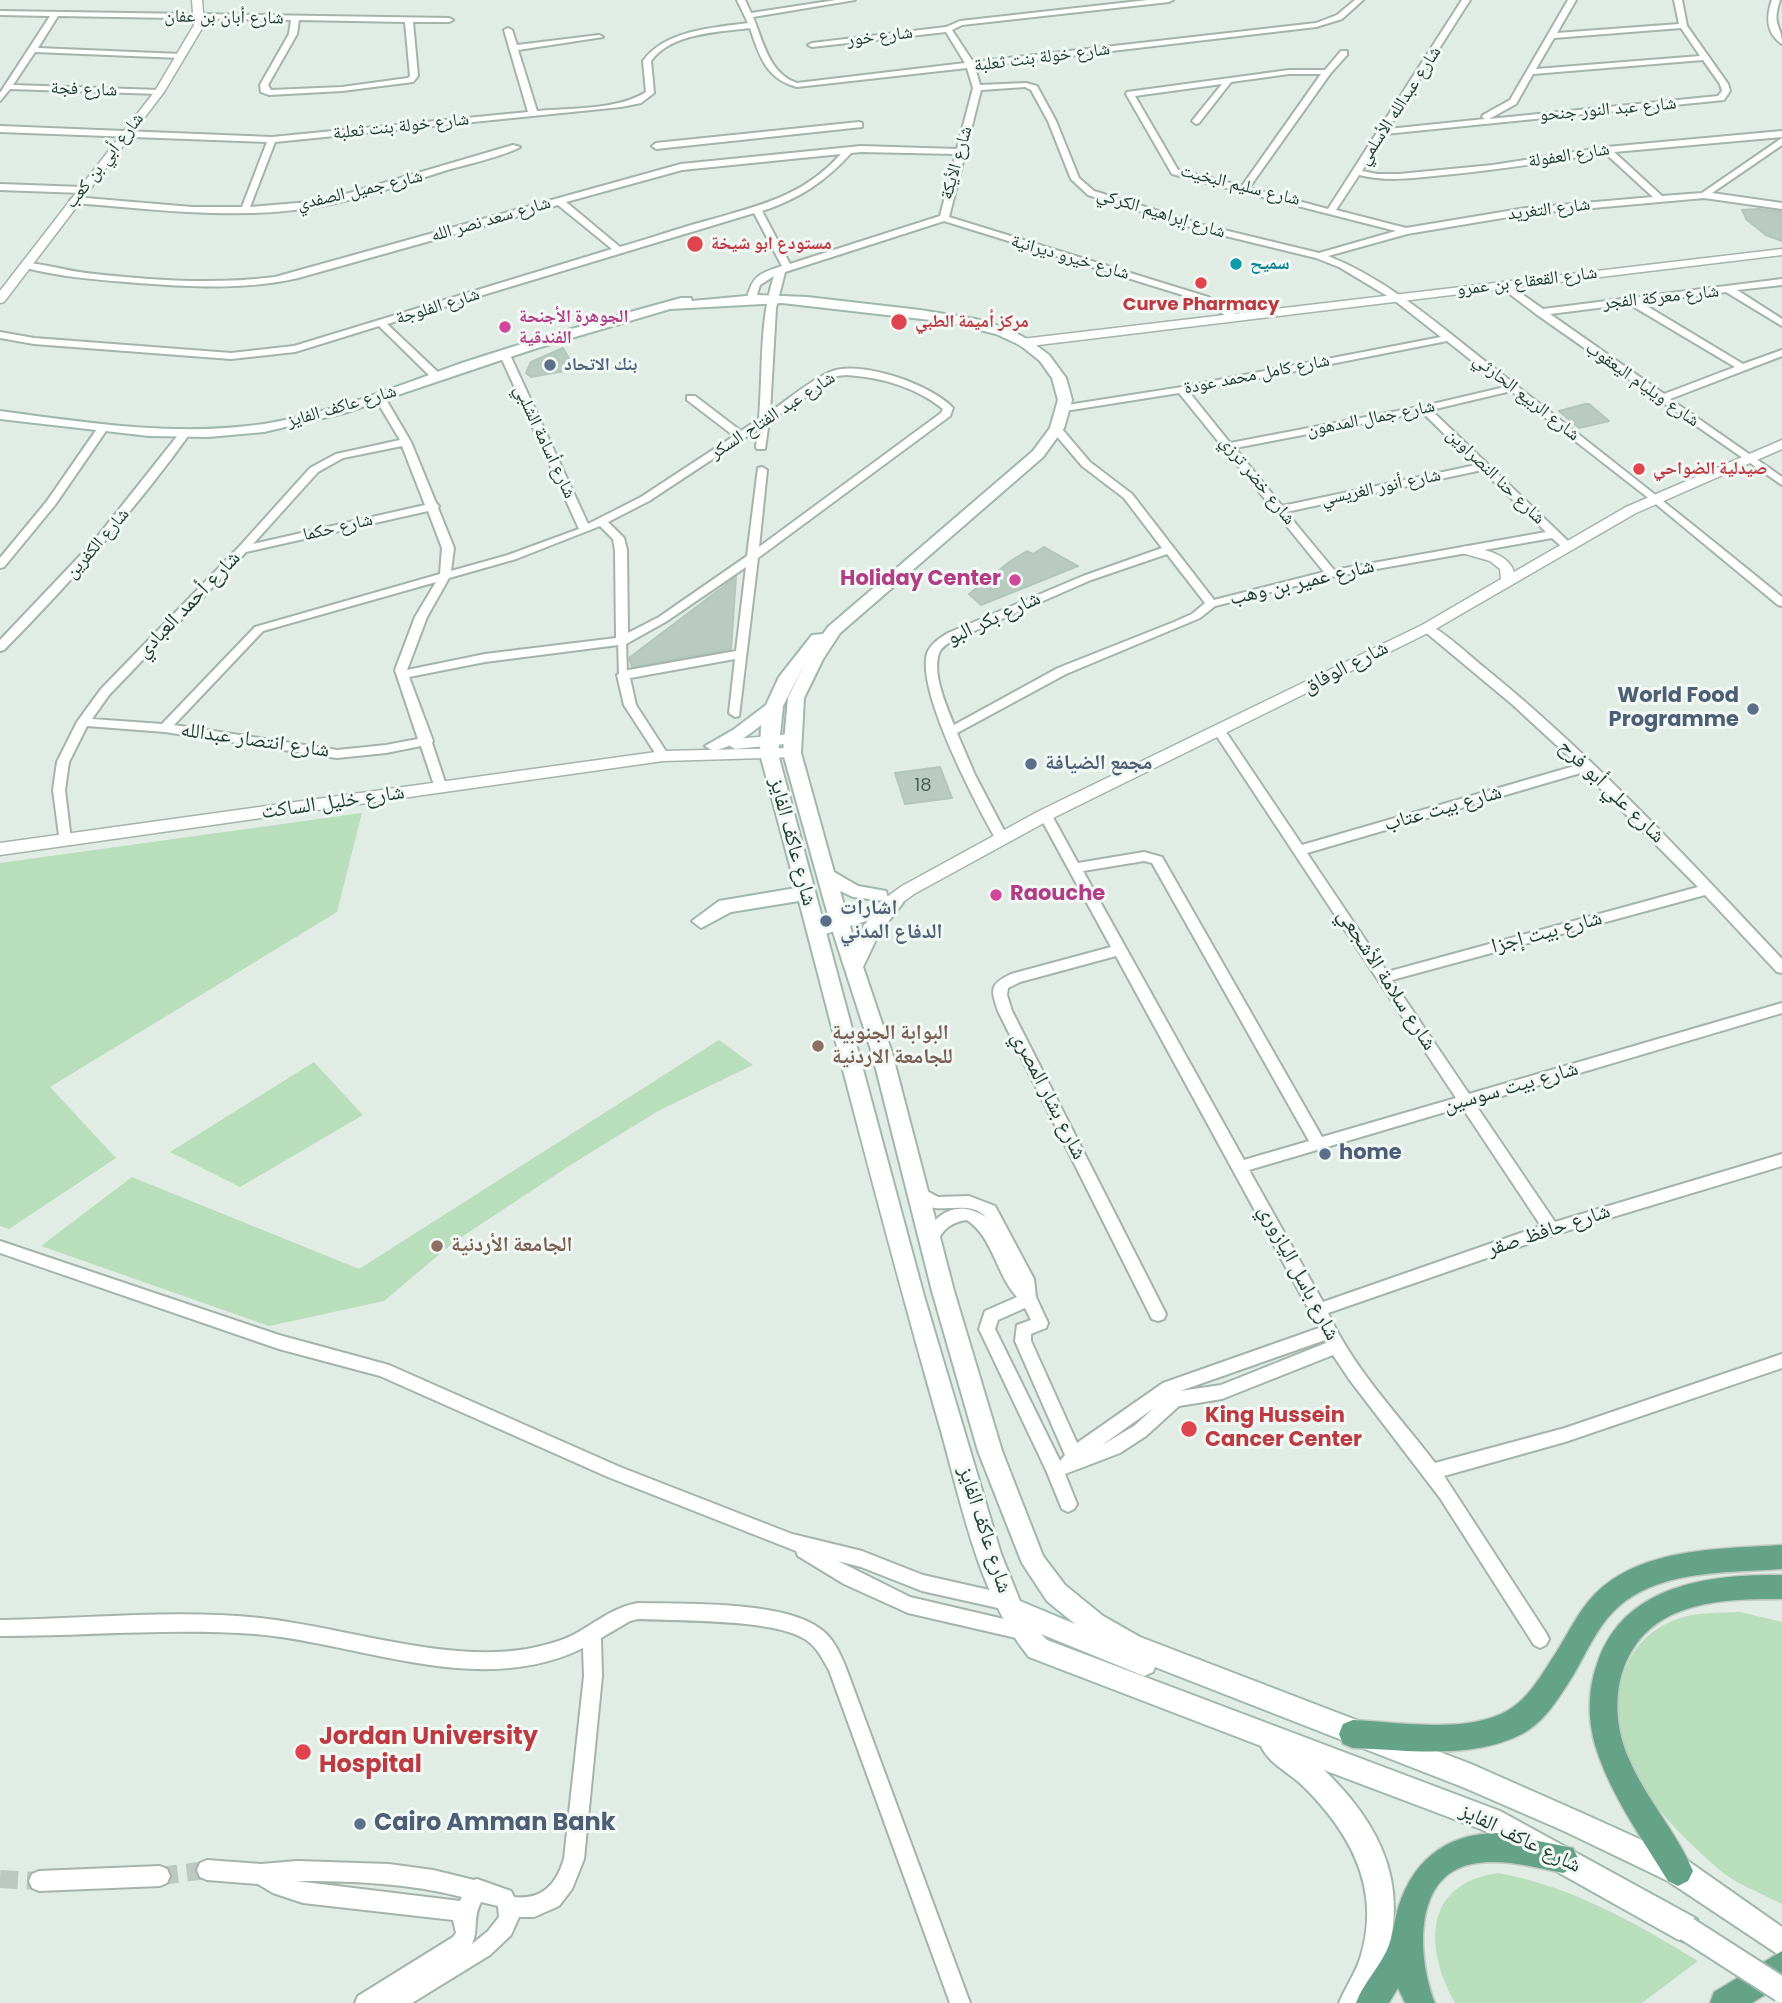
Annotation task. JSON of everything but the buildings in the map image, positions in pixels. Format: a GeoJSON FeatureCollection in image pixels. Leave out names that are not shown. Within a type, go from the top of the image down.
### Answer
{"type":"FeatureCollection","features":[{"type":"Feature","properties":{"kind":"main road","name":"شارع عاكف الفايز"},"geometry":{"type":"LineString","coordinates":[[1,416],[103,428],[186,432],[261,428],[328,414],[380,398],[602,323],[673,306],[752,296],[902,311],[972,322],[1022,343],[1042,356],[1055,371],[1064,389],[1065,408],[1058,431],[1013,477],[834,630],[819,637],[796,662],[775,707],[768,748],[912,1296],[989,1554],[1009,1605],[1038,1649],[1491,1820],[1687,1929],[1782,1990]]}},
{"type":"Feature","properties":{"kind":"main road","name":"شارع عاكف الفايز"},"geometry":{"type":"LineString","coordinates":[[834,630],[803,681],[796,698],[791,746],[838,920],[882,1053],[930,1240],[990,1451],[1034,1563],[1056,1592],[1094,1624],[1132,1646],[1353,1734],[1471,1777],[1678,1871],[1782,1942]]}},
{"type":"Feature","properties":{"kind":"main road"},"geometry":{"type":"LineString","coordinates":[[713,746],[739,734],[775,707]]}},
{"type":"Feature","properties":{"kind":"main road"},"geometry":{"type":"LineString","coordinates":[[825,875],[853,891],[894,896],[871,930],[853,969]]}},
{"type":"Feature","properties":{"kind":"main road"},"geometry":{"type":"LineString","coordinates":[[701,921],[726,906],[806,894]]}},
{"type":"Feature","properties":{"kind":"main road"},"geometry":{"type":"LineString","coordinates":[[1353,1734],[1480,1733],[1512,1724],[1537,1704],[1594,1615],[1612,1595],[1665,1571],[1696,1564],[1782,1557]]}},
{"type":"Feature","properties":{"kind":"main road"},"geometry":{"type":"LineString","coordinates":[[1678,1871],[1628,1788],[1611,1750],[1604,1724],[1602,1693],[1608,1665],[1627,1628],[1689,1594],[1719,1588],[1782,1587]]}},
{"type":"Feature","properties":{"kind":"main road"},"geometry":{"type":"LineString","coordinates":[[1009,1605],[1178,1677],[1220,1680]]}},
{"type":"Feature","properties":{"kind":"main road"},"geometry":{"type":"LineString","coordinates":[[1233,1724],[1276,1747],[1314,1777],[1339,1802],[1362,1834],[1381,1891],[1381,1926],[1375,1959],[1353,2003]]}},
{"type":"Feature","properties":{"kind":"main road"},"geometry":{"type":"LineString","coordinates":[[1420,2003],[1409,1970],[1409,1930],[1413,1906],[1421,1887],[1438,1866],[1459,1853],[1483,1848],[1510,1848],[1563,1858]]}},
{"type":"Feature","properties":{"kind":"main road"},"geometry":{"type":"LineString","coordinates":[[1371,2003],[1397,1962],[1409,1930]]}},
{"type":"Feature","properties":{"kind":"main road"},"geometry":{"type":"LineString","coordinates":[[1725,2003],[1782,1966]]}},
{"type":"Feature","properties":{"kind":"street"},"geometry":{"type":"LineString","coordinates":[[197,0],[200,18]]}},
{"type":"Feature","properties":{"kind":"street","name":"شارع خولة بنت ثعلبة"},"geometry":{"type":"LineString","coordinates":[[741,0],[752,20],[761,50],[787,84],[803,85],[1316,25],[1335,20],[1352,9],[1359,0]]}},
{"type":"Feature","properties":{"kind":"street"},"geometry":{"type":"LineString","coordinates":[[752,20],[851,0]]}},
{"type":"Feature","properties":{"kind":"street","name":"شارع خور"},"geometry":{"type":"LineString","coordinates":[[812,45],[948,29],[960,23],[1169,0]]}},
{"type":"Feature","properties":{"kind":"street","name":"شارع عبدالله الأسلمي"},"geometry":{"type":"LineString","coordinates":[[1332,210],[1433,57],[1466,0]]}},
{"type":"Feature","properties":{"kind":"street"},"geometry":{"type":"LineString","coordinates":[[1456,125],[1507,108],[1532,72],[1572,0]]}},
{"type":"Feature","properties":{"kind":"street","name":"شارع عبد النور جنحو"},"geometry":{"type":"LineString","coordinates":[[1382,132],[1717,99],[1725,96],[1724,85],[1683,26],[1678,0]]}},
{"type":"Feature","properties":{"kind":"street"},"geometry":{"type":"LineString","coordinates":[[1776,0],[1770,15],[1770,28],[1782,42]]}},
{"type":"Feature","properties":{"kind":"street","name":"شارع أبان بن عفان"},"geometry":{"type":"LineString","coordinates":[[0,13],[295,20],[449,20]]}},
{"type":"Feature","properties":{"kind":"street"},"geometry":{"type":"LineString","coordinates":[[0,99],[55,15]]}},
{"type":"Feature","properties":{"kind":"street","name":"شارع أبي بن كعب"},"geometry":{"type":"LineString","coordinates":[[0,299],[159,92],[181,57],[200,18]]}},
{"type":"Feature","properties":{"kind":"street"},"geometry":{"type":"LineString","coordinates":[[295,20],[293,34],[264,85],[264,89],[269,93],[342,89],[410,80],[414,76],[409,20]]}},
{"type":"Feature","properties":{"kind":"street","name":"شارع خولة بنت ثعلبة"},"geometry":{"type":"LineString","coordinates":[[0,129],[272,140],[638,102],[650,93],[647,61],[658,47],[673,39],[752,20]]}},
{"type":"Feature","properties":{"kind":"street"},"geometry":{"type":"LineString","coordinates":[[1552,36],[1683,26]]}},
{"type":"Feature","properties":{"kind":"street"},"geometry":{"type":"LineString","coordinates":[[948,29],[971,66],[977,88]]}},
{"type":"Feature","properties":{"kind":"street"},"geometry":{"type":"LineString","coordinates":[[508,30],[533,113]]}},
{"type":"Feature","properties":{"kind":"street"},"geometry":{"type":"LineString","coordinates":[[514,48],[599,37]]}},
{"type":"Feature","properties":{"kind":"street","name":"شارع فجة"},"geometry":{"type":"LineString","coordinates":[[34,50],[181,57]]}},
{"type":"Feature","properties":{"kind":"street"},"geometry":{"type":"LineString","coordinates":[[1245,188],[1327,72],[1344,53]]}},
{"type":"Feature","properties":{"kind":"street"},"geometry":{"type":"LineString","coordinates":[[1532,72],[1704,58]]}},
{"type":"Feature","properties":{"kind":"street","name":"شارع سليم البخيت"},"geometry":{"type":"LineString","coordinates":[[1327,72],[1289,72],[1130,94],[1175,172],[1406,231]]}},
{"type":"Feature","properties":{"kind":"street"},"geometry":{"type":"LineString","coordinates":[[1196,121],[1229,80]]}},
{"type":"Feature","properties":{"kind":"street","name":"شارع فجة"},"geometry":{"type":"LineString","coordinates":[[0,82],[11,85],[159,92]]}},
{"type":"Feature","properties":{"kind":"street","name":"شارع إبراهيم الكركي"},"geometry":{"type":"LineString","coordinates":[[977,88],[1026,85],[1034,89],[1052,121],[1075,179],[1091,193],[1200,227],[1320,256],[1342,265],[1397,299]]}},
{"type":"Feature","properties":{"kind":"street","name":"شارع الأيكة"},"geometry":{"type":"LineString","coordinates":[[752,296],[760,279],[784,268],[944,218],[977,88]]}},
{"type":"Feature","properties":{"kind":"street"},"geometry":{"type":"LineString","coordinates":[[656,146],[859,125]]}},
{"type":"Feature","properties":{"kind":"street","name":"شارع العفولة"},"geometry":{"type":"LineString","coordinates":[[1357,172],[1377,177],[1399,177],[1493,168],[1607,149],[1782,134]]}},
{"type":"Feature","properties":{"kind":"street"},"geometry":{"type":"LineString","coordinates":[[758,136],[763,158]]}},
{"type":"Feature","properties":{"kind":"street"},"geometry":{"type":"LineString","coordinates":[[245,210],[272,140]]}},
{"type":"Feature","properties":{"kind":"street"},"geometry":{"type":"LineString","coordinates":[[1704,195],[1782,141]]}},
{"type":"Feature","properties":{"kind":"street","name":"شارع جميل الصفدي"},"geometry":{"type":"LineString","coordinates":[[74,200],[245,210],[296,207],[336,200],[516,147]]}},
{"type":"Feature","properties":{"kind":"street"},"geometry":{"type":"LineString","coordinates":[[1607,149],[1658,198]]}},
{"type":"Feature","properties":{"kind":"street","name":"شارع سعد نصر الله"},"geometry":{"type":"LineString","coordinates":[[25,265],[102,278],[205,285],[256,284],[295,276],[666,170],[849,150],[960,152]]}},
{"type":"Feature","properties":{"kind":"street","name":"شارع الفلوجة"},"geometry":{"type":"LineString","coordinates":[[0,335],[34,341],[231,356],[295,349],[618,250],[781,204],[802,193],[828,173],[849,150]]}},
{"type":"Feature","properties":{"kind":"street"},"geometry":{"type":"LineString","coordinates":[[0,187],[82,190]]}},
{"type":"Feature","properties":{"kind":"street","name":"شارع التغريد"},"geometry":{"type":"LineString","coordinates":[[1320,256],[1406,231],[1526,211],[1704,195],[1782,206]]}},
{"type":"Feature","properties":{"kind":"street"},"geometry":{"type":"LineString","coordinates":[[559,201],[618,250]]}},
{"type":"Feature","properties":{"kind":"street"},"geometry":{"type":"LineString","coordinates":[[757,210],[784,268],[772,296],[767,418],[761,447]]}},
{"type":"Feature","properties":{"kind":"street","name":"شارع خيرو ديرانية"},"geometry":{"type":"LineString","coordinates":[[944,218],[1197,297],[1229,316]]}},
{"type":"Feature","properties":{"kind":"street","name":"شارع القعقاع بن عمرو"},"geometry":{"type":"LineString","coordinates":[[1022,343],[1229,316],[1397,299],[1781,252]]}},
{"type":"Feature","properties":{"kind":"street","name":"شارع معركة الفجر"},"geometry":{"type":"LineString","coordinates":[[1539,312],[1782,282]]}},
{"type":"Feature","properties":{"kind":"street","name":"شارع ويليام اليعقوب"},"geometry":{"type":"LineString","coordinates":[[1503,285],[1660,399],[1782,482]]}},
{"type":"Feature","properties":{"kind":"street"},"geometry":{"type":"LineString","coordinates":[[1730,290],[1782,323]]}},
{"type":"Feature","properties":{"kind":"street","name":"شارع الربيع الحارثي"},"geometry":{"type":"LineString","coordinates":[[1397,299],[1655,498],[1782,603]]}},
{"type":"Feature","properties":{"kind":"street"},"geometry":{"type":"LineString","coordinates":[[1631,301],[1741,367]]}},
{"type":"Feature","properties":{"kind":"street"},"geometry":{"type":"LineString","coordinates":[[382,324],[436,377]]}},
{"type":"Feature","properties":{"kind":"street","name":"شارع كامل محمد عودة"},"geometry":{"type":"LineString","coordinates":[[1065,408],[1182,390],[1448,338]]}},
{"type":"Feature","properties":{"kind":"street"},"geometry":{"type":"LineString","coordinates":[[1660,399],[1782,353]]}},
{"type":"Feature","properties":{"kind":"street","name":"شارع أسامة الشلبي"},"geometry":{"type":"LineString","coordinates":[[505,355],[584,530]]}},
{"type":"Feature","properties":{"kind":"street","name":"شارع عبد الفتاح السكر"},"geometry":{"type":"LineString","coordinates":[[165,728],[260,629],[512,556],[584,530],[645,499],[834,374],[857,370],[935,398],[949,410],[754,556],[663,619],[622,641],[485,658],[402,675]]}},
{"type":"Feature","properties":{"kind":"street","name":"شارع جمال المدهون"},"geometry":{"type":"LineString","coordinates":[[1229,446],[1424,409],[1512,388]]}},
{"type":"Feature","properties":{"kind":"street","name":"شارع خضر ترزي"},"geometry":{"type":"LineString","coordinates":[[1182,390],[1331,575]]}},
{"type":"Feature","properties":{"kind":"street"},"geometry":{"type":"LineString","coordinates":[[380,398],[406,442],[448,548],[445,576],[421,617],[405,656],[402,675],[441,788]]}},
{"type":"Feature","properties":{"kind":"street"},"geometry":{"type":"LineString","coordinates":[[691,398],[741,436]]}},
{"type":"Feature","properties":{"kind":"street","name":"شارع حنا النصراوين"},"geometry":{"type":"LineString","coordinates":[[1424,409],[1566,545]]}},
{"type":"Feature","properties":{"kind":"street"},"geometry":{"type":"LineString","coordinates":[[0,565],[13,552],[103,428]]}},
{"type":"Feature","properties":{"kind":"street"},"geometry":{"type":"LineString","coordinates":[[1058,431],[1086,464],[1128,496],[1211,604]]}},
{"type":"Feature","properties":{"kind":"street","name":"شارع الكفرين"},"geometry":{"type":"LineString","coordinates":[[0,647],[75,571],[117,523],[186,432]]}},
{"type":"Feature","properties":{"kind":"street","name":"شارع أحمد العبادي"},"geometry":{"type":"LineString","coordinates":[[65,840],[60,777],[63,762],[83,722],[105,692],[321,465],[349,453],[406,442]]}},
{"type":"Feature","properties":{"kind":"street","name":"شارع الوفاق"},"geometry":{"type":"LineString","coordinates":[[814,926],[838,920],[894,896],[1045,815],[1220,732],[1427,628],[1566,545],[1655,498],[1782,444]]}},
{"type":"Feature","properties":{"kind":"street","name":"شارع أنور الغريسي"},"geometry":{"type":"LineString","coordinates":[[1280,510],[1482,467]]}},
{"type":"Feature","properties":{"kind":"street"},"geometry":{"type":"LineString","coordinates":[[735,713],[762,470]]}},
{"type":"Feature","properties":{"kind":"street","name":"شارع حكما"},"geometry":{"type":"LineString","coordinates":[[242,550],[433,506]]}},
{"type":"Feature","properties":{"kind":"street"},"geometry":{"type":"LineString","coordinates":[[602,522],[618,538],[621,550],[623,676],[630,705],[665,756]]}},
{"type":"Feature","properties":{"kind":"street","name":"شارع عمير بن وهب"},"geometry":{"type":"LineString","coordinates":[[952,731],[1062,671],[1196,616],[1211,604],[1331,575],[1554,534]]}},
{"type":"Feature","properties":{"kind":"street"},"geometry":{"type":"LineString","coordinates":[[0,548],[13,552]]}},
{"type":"Feature","properties":{"kind":"street","name":"شارع بكر البو"},"geometry":{"type":"LineString","coordinates":[[1002,838],[963,766],[941,703],[932,664],[936,648],[942,642],[1087,578],[1168,550]]}},
{"type":"Feature","properties":{"kind":"street"},"geometry":{"type":"LineString","coordinates":[[1466,550],[1495,558],[1507,568],[1508,580]]}},
{"type":"Feature","properties":{"kind":"street","name":"شارع علي أبو فرح"},"geometry":{"type":"LineString","coordinates":[[1427,628],[1528,712],[1586,767],[1709,889],[1782,968]]}},
{"type":"Feature","properties":{"kind":"street"},"geometry":{"type":"LineString","coordinates":[[623,676],[741,654]]}},
{"type":"Feature","properties":{"kind":"street","name":"شارع انتصار عبدالله"},"geometry":{"type":"LineString","coordinates":[[83,722],[165,728],[337,754],[427,741]]}},
{"type":"Feature","properties":{"kind":"street","name":"شارع سلامة الأشجعي"},"geometry":{"type":"LineString","coordinates":[[1220,732],[1551,1229]]}},
{"type":"Feature","properties":{"kind":"street","name":"شارع خليل الساكت"},"geometry":{"type":"LineString","coordinates":[[0,849],[665,756],[713,746],[768,748]]}},
{"type":"Feature","properties":{"kind":"street","name":"شارع خليل الساكت"},"geometry":{"type":"LineString","coordinates":[[665,756],[791,746]]}},
{"type":"Feature","properties":{"kind":"street","name":"شارع بيت عتاب"},"geometry":{"type":"LineString","coordinates":[[1301,850],[1586,767]]}},
{"type":"Feature","properties":{"kind":"street","name":"شارع باسل اليازوري"},"geometry":{"type":"LineString","coordinates":[[1045,815],[1319,1310],[1332,1339],[1383,1411],[1432,1471],[1540,1639]]}},
{"type":"Feature","properties":{"kind":"street"},"geometry":{"type":"LineString","coordinates":[[1074,868],[1144,856],[1157,860],[1318,1144]]}},
{"type":"Feature","properties":{"kind":"street","name":"شارع بيت إجزا"},"geometry":{"type":"LineString","coordinates":[[1385,977],[1709,889]]}},
{"type":"Feature","properties":{"kind":"street","name":"شارع بشار المصري"},"geometry":{"type":"LineString","coordinates":[[1119,950],[1016,978],[1002,985],[1000,995],[1005,1011],[1158,1314]]}},
{"type":"Feature","properties":{"kind":"street","name":"شارع بيت سوسين"},"geometry":{"type":"LineString","coordinates":[[1240,1167],[1782,1008]]}},
{"type":"Feature","properties":{"kind":"street","name":"شارع حافظ صقر"},"geometry":{"type":"LineString","coordinates":[[1319,1310],[1551,1229],[1782,1160]]}},
{"type":"Feature","properties":{"kind":"street"},"geometry":{"type":"LineString","coordinates":[[917,1191],[935,1203],[965,1200],[982,1204],[990,1210],[1026,1279],[1029,1299],[1040,1322],[1023,1330],[1023,1341],[1073,1459]]}},
{"type":"Feature","properties":{"kind":"street"},"geometry":{"type":"LineString","coordinates":[[930,1240],[937,1226],[947,1218],[962,1214],[978,1217],[1015,1284],[1029,1299]]}},
{"type":"Feature","properties":{"kind":"street"},"geometry":{"type":"LineString","coordinates":[[0,1247],[279,1342],[383,1370],[614,1472],[791,1542],[862,1559],[922,1583],[1009,1605]]}},
{"type":"Feature","properties":{"kind":"street"},"geometry":{"type":"LineString","coordinates":[[1029,1299],[991,1316],[987,1329],[1068,1504]]}},
{"type":"Feature","properties":{"kind":"street"},"geometry":{"type":"LineString","coordinates":[[1054,1469],[1073,1459],[1114,1448],[1140,1431],[1175,1399],[1222,1392],[1332,1339]]}},
{"type":"Feature","properties":{"kind":"street"},"geometry":{"type":"LineString","coordinates":[[1432,1471],[1485,1459],[1662,1403],[1782,1361]]}},
{"type":"Feature","properties":{"kind":"street"},"geometry":{"type":"LineString","coordinates":[[791,1542],[850,1578],[908,1605],[1025,1632]]}},
{"type":"Feature","properties":{"kind":"street"},"geometry":{"type":"LineString","coordinates":[[0,1628],[110,1624],[257,1626],[455,1659],[529,1657],[562,1649],[626,1613],[638,1611],[781,1623],[807,1630],[824,1644],[837,1668],[960,2003]]}},
{"type":"Feature","properties":{"kind":"street"},"geometry":{"type":"LineString","coordinates":[[509,1906],[526,1909],[544,1905],[559,1893],[569,1877],[574,1859],[593,1676],[592,1632]]}},
{"type":"Feature","properties":{"kind":"street"},"geometry":{"type":"LineString","coordinates":[[206,1870],[261,1874],[388,1874],[477,1889],[504,1898],[509,1906],[509,1918],[504,1929],[458,1964],[392,2003]]}},
{"type":"Feature","properties":{"kind":"street"},"geometry":{"type":"LineString","coordinates":[[261,1874],[280,1886],[303,1893],[457,1910],[464,1915]]}},
{"type":"Feature","properties":{"kind":"street"},"geometry":{"type":"LineString","coordinates":[[39,1881],[160,1875]]}},
{"type":"Feature","properties":{"kind":"street"},"geometry":{"type":"LineString","coordinates":[[365,2003],[460,1944],[466,1935],[464,1915],[477,1889]]}},
{"type":"Feature","properties":{"kind":"green space"},"geometry":{"type":"Polygon","coordinates":[[[362,813],[337,912],[50,1087],[116,1158],[9,1229],[0,1226],[0,863],[362,813]]]}},
{"type":"Feature","properties":{"kind":"green space"},"geometry":{"type":"Polygon","coordinates":[[[719,1040],[753,1065],[658,1111],[569,1166],[454,1242],[384,1301],[269,1326],[41,1246],[132,1177],[359,1269],[719,1040]]]}},
{"type":"Feature","properties":{"kind":"green space"},"geometry":{"type":"Polygon","coordinates":[[[314,1062],[363,1115],[240,1187],[170,1152],[314,1062]]]}},
{"type":"Feature","properties":{"kind":"green space"},"geometry":{"type":"Polygon","coordinates":[[[1740,1612],[1782,1622],[1782,1904],[1721,1871],[1670,1823],[1644,1790],[1632,1768],[1623,1744],[1619,1719],[1619,1694],[1625,1670],[1636,1649],[1653,1632],[1685,1617],[1740,1612]]]}},
{"type":"Feature","properties":{"kind":"green space"},"geometry":{"type":"Polygon","coordinates":[[[1498,1873],[1551,1887],[1602,1908],[1698,1961],[1642,2003],[1455,2003],[1438,1961],[1435,1941],[1437,1922],[1443,1905],[1455,1890],[1473,1880],[1498,1873]]]}},
{"type":"Feature","properties":{"kind":"tunnel"},"geometry":{"type":"LineString","coordinates":[[160,1876],[207,1870]]}},
{"type":"Feature","properties":{"kind":"tunnel"},"geometry":{"type":"LineString","coordinates":[[0,1879],[39,1881]]}},
{"type":"Feature","properties":{"kind":"place","name":"مستودع ابو شيخة"},"geometry":{"type":"Point","coordinates":[695,244]}},
{"type":"Feature","properties":{"kind":"place","name":"سميح"},"geometry":{"type":"Point","coordinates":[1236,264]}},
{"type":"Feature","properties":{"kind":"place","name":"Curve Pharmacy"},"geometry":{"type":"Point","coordinates":[1201,283]}},
{"type":"Feature","properties":{"kind":"place","name":"مركز أميمة الطبي"},"geometry":{"type":"Point","coordinates":[899,322]}},
{"type":"Feature","properties":{"kind":"place","name":"الجوهرة الأجنحة الفندقية"},"geometry":{"type":"Point","coordinates":[505,327]}},
{"type":"Feature","properties":{"kind":"place","name":"بنك الاتحاد"},"geometry":{"type":"Point","coordinates":[550,365]}},
{"type":"Feature","properties":{"kind":"place","name":"صيدلية الضواحي"},"geometry":{"type":"Point","coordinates":[1639,469]}},
{"type":"Feature","properties":{"kind":"place","name":"Holiday Center"},"geometry":{"type":"Point","coordinates":[1015,580]}},
{"type":"Feature","properties":{"kind":"place","name":"World Food Programme"},"geometry":{"type":"Point","coordinates":[1753,709]}},
{"type":"Feature","properties":{"kind":"place","name":"مجمع الضيافة"},"geometry":{"type":"Point","coordinates":[1031,764]}},
{"type":"Feature","properties":{"kind":"place","name":"Raouche"},"geometry":{"type":"Point","coordinates":[996,895]}},
{"type":"Feature","properties":{"kind":"place","name":"اشارات الدفاع المدني"},"geometry":{"type":"Point","coordinates":[826,921]}},
{"type":"Feature","properties":{"kind":"place","name":"البوابة الجنوبية للجامعة الاردنية"},"geometry":{"type":"Point","coordinates":[818,1046]}},
{"type":"Feature","properties":{"kind":"place","name":"home"},"geometry":{"type":"Point","coordinates":[1325,1154]}},
{"type":"Feature","properties":{"kind":"place","name":"الجامعة الأردنية"},"geometry":{"type":"Point","coordinates":[437,1246]}},
{"type":"Feature","properties":{"kind":"place","name":"King Hussein Cancer Center"},"geometry":{"type":"Point","coordinates":[1189,1429]}},
{"type":"Feature","properties":{"kind":"place","name":"Jordan University Hospital"},"geometry":{"type":"Point","coordinates":[303,1752]}},
{"type":"Feature","properties":{"kind":"place","name":"Cairo Amman Bank"},"geometry":{"type":"Point","coordinates":[360,1824]}}]}
